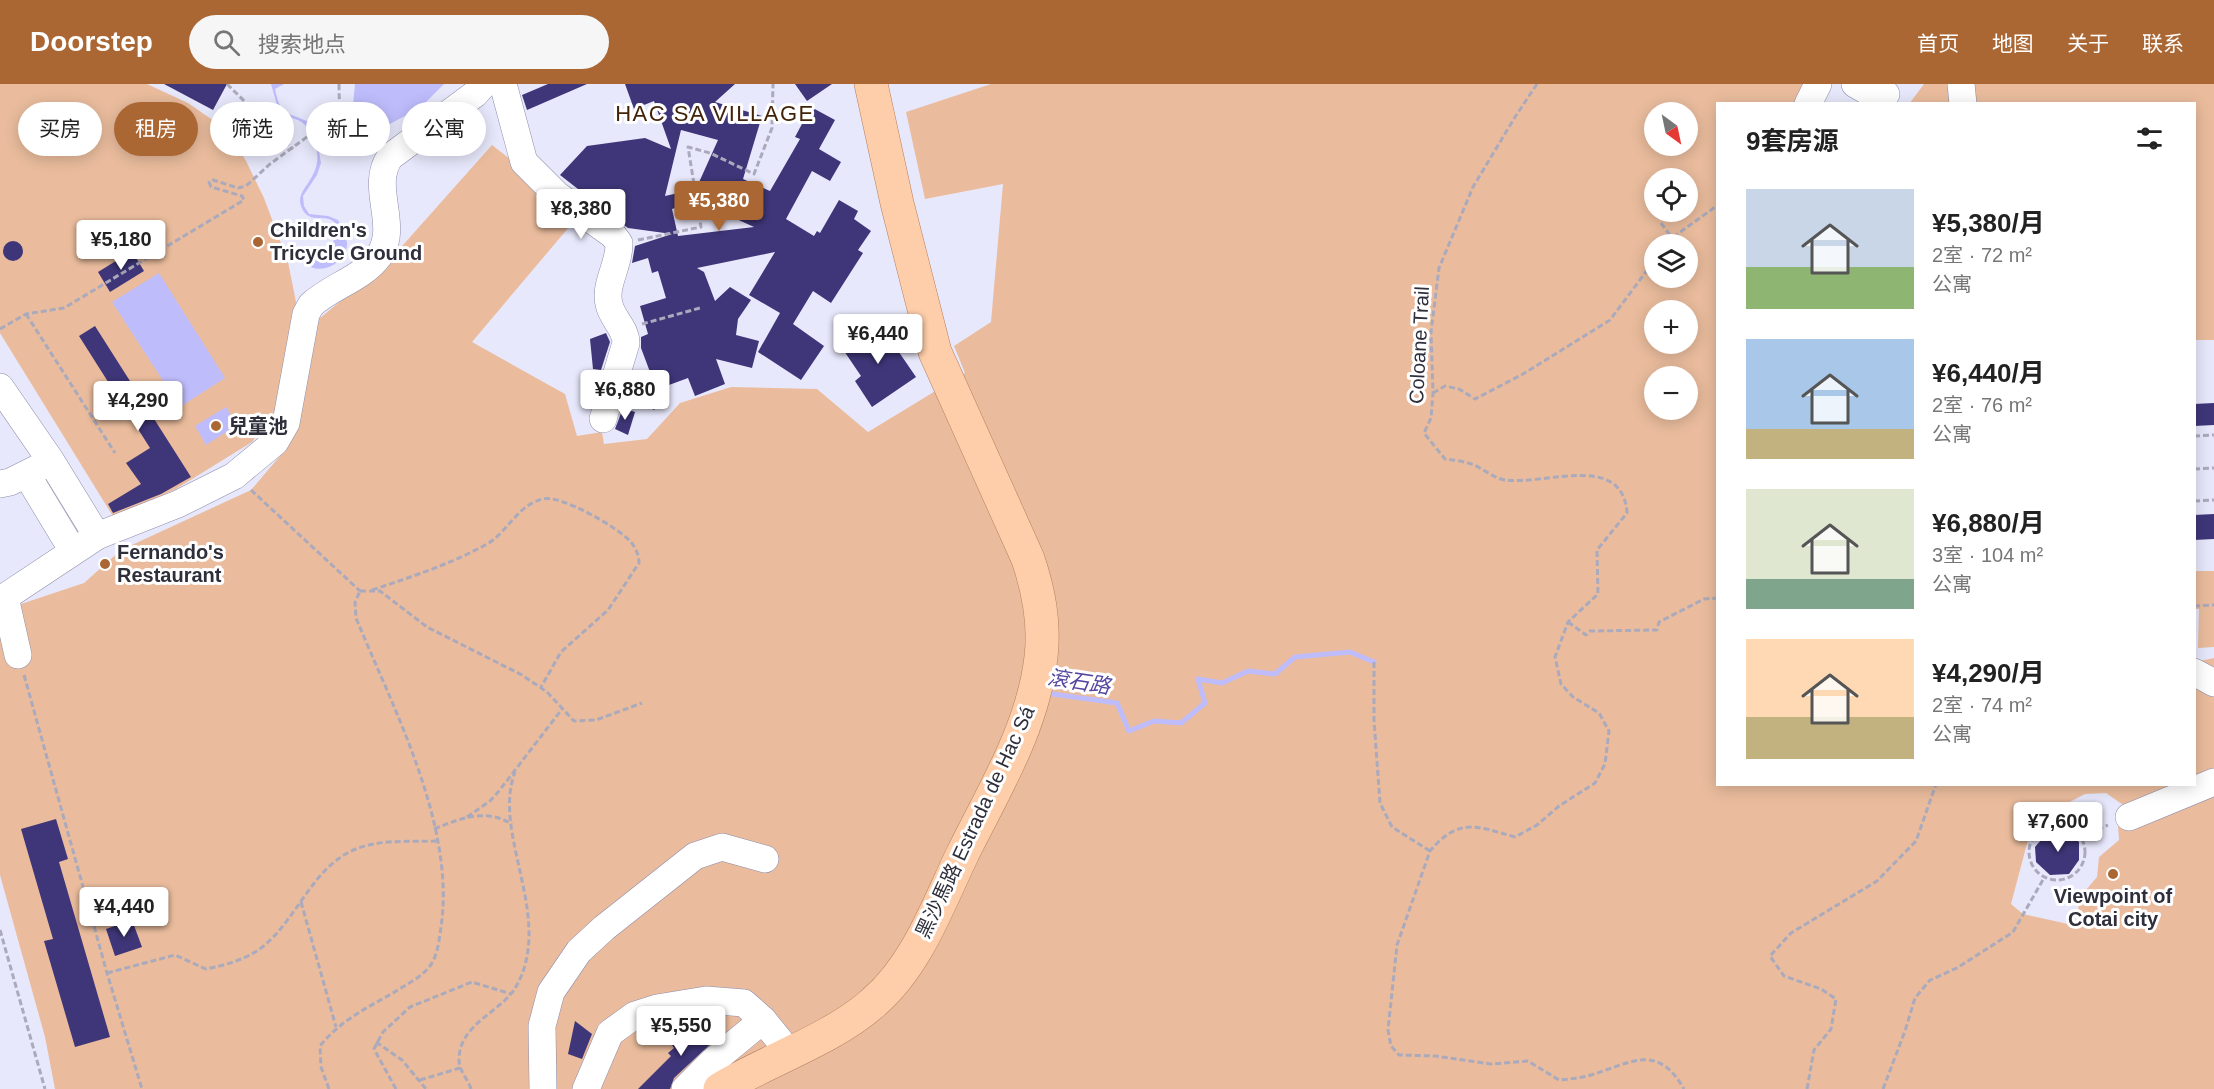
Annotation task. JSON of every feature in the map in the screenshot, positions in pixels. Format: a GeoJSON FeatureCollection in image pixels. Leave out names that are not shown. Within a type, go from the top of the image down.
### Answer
{"type":"FeatureCollection","features":[{"type":"Feature","properties":{"kind":"main road","name":"黑沙馬路 Estrada de Hac Sá"},"geometry":{"type":"LineString","coordinates":[[720,1089],[859,1014],[888,988],[909,960],[942,897],[1022,729],[1041,658],[1043,628],[1035,580],[1028,559],[935,352],[897,203],[871,84]]}},
{"type":"Feature","properties":{"kind":"street"},"geometry":{"type":"LineString","coordinates":[[18,655],[2,598],[97,536],[178,504],[234,476],[275,442],[286,423],[306,314],[311,305],[366,268],[377,258],[385,245],[388,230],[382,172],[387,161],[475,94],[484,84]]}},
{"type":"Feature","properties":{"kind":"street"},"geometry":{"type":"LineString","coordinates":[[503,84],[524,162],[542,182],[612,235],[619,243],[618,262],[609,287],[609,304],[623,329],[626,343],[603,419]]}},
{"type":"Feature","properties":{"kind":"street"},"geometry":{"type":"LineString","coordinates":[[1855,84],[1876,96],[1886,94]]}},
{"type":"Feature","properties":{"kind":"street"},"geometry":{"type":"LineString","coordinates":[[1961,84],[1963,102]]}},
{"type":"Feature","properties":{"kind":"street"},"geometry":{"type":"LineString","coordinates":[[0,387],[51,460],[97,536]]}},
{"type":"Feature","properties":{"kind":"street"},"geometry":{"type":"LineString","coordinates":[[0,484],[27,475],[51,460]]}},
{"type":"Feature","properties":{"kind":"street"},"geometry":{"type":"LineString","coordinates":[[27,475],[73,551]]}},
{"type":"Feature","properties":{"kind":"street"},"geometry":{"type":"LineString","coordinates":[[2196,673],[2214,683]]}},
{"type":"Feature","properties":{"kind":"street"},"geometry":{"type":"LineString","coordinates":[[2129,817],[2214,782]]}},
{"type":"Feature","properties":{"kind":"street"},"geometry":{"type":"LineString","coordinates":[[543,1089],[542,1026],[551,992],[579,951],[695,855],[722,847],[765,859]]}},
{"type":"Feature","properties":{"kind":"street"},"geometry":{"type":"LineString","coordinates":[[586,1089],[610,1034],[635,1015],[706,1000],[744,1003],[763,1020],[789,1052]]}},
{"type":"Feature","properties":{"kind":"street"},"geometry":{"type":"LineString","coordinates":[[685,1089],[712,1062],[763,1020]]}},
{"type":"Feature","properties":{"kind":"path"},"geometry":{"type":"LineString","coordinates":[[227,84],[245,102]]}},
{"type":"Feature","properties":{"kind":"path"},"geometry":{"type":"LineString","coordinates":[[339,84],[339,102]]}},
{"type":"Feature","properties":{"kind":"path"},"geometry":{"type":"LineString","coordinates":[[619,243],[701,227],[688,147],[710,153],[754,174],[772,128],[773,84]]}},
{"type":"Feature","properties":{"kind":"path","name":"Coloane Trail"},"geometry":{"type":"LineString","coordinates":[[1538,84],[1515,117],[1473,187],[1439,268],[1431,332],[1433,393],[1431,418],[1424,433],[1445,459],[1469,463],[1505,480],[1601,476],[1617,484],[1626,497],[1627,513],[1597,550],[1598,594],[1568,622],[1555,657],[1561,684],[1573,697],[1599,713],[1609,731],[1605,764],[1595,783],[1560,806],[1537,825],[1515,837],[1475,825],[1456,828],[1440,839],[1430,851],[1397,945],[1388,1030],[1391,1047],[1399,1055],[1435,1056],[1491,1064],[1528,1061],[1559,1080],[1589,1076],[1645,1059],[1664,1066],[1684,1089]]}},
{"type":"Feature","properties":{"kind":"path"},"geometry":{"type":"LineString","coordinates":[[294,148],[306,138]]}},
{"type":"Feature","properties":{"kind":"path"},"geometry":{"type":"LineString","coordinates":[[0,329],[26,314],[64,308],[229,210],[244,198],[211,188],[209,182],[243,187],[282,156]]}},
{"type":"Feature","properties":{"kind":"path"},"geometry":{"type":"LineString","coordinates":[[380,156],[387,161]]}},
{"type":"Feature","properties":{"kind":"path"},"geometry":{"type":"LineString","coordinates":[[1678,234],[1716,206]]}},
{"type":"Feature","properties":{"kind":"path"},"geometry":{"type":"LineString","coordinates":[[1661,223],[1669,234]]}},
{"type":"Feature","properties":{"kind":"path"},"geometry":{"type":"LineString","coordinates":[[1433,393],[1445,386],[1459,389],[1475,399],[1523,374],[1610,320],[1644,274]]}},
{"type":"Feature","properties":{"kind":"path"},"geometry":{"type":"LineString","coordinates":[[623,329],[700,308]]}},
{"type":"Feature","properties":{"kind":"path"},"geometry":{"type":"LineString","coordinates":[[26,314],[116,453]]}},
{"type":"Feature","properties":{"kind":"path"},"geometry":{"type":"LineString","coordinates":[[2196,436],[2214,435]]}},
{"type":"Feature","properties":{"kind":"path"},"geometry":{"type":"LineString","coordinates":[[2196,469],[2214,468]]}},
{"type":"Feature","properties":{"kind":"path"},"geometry":{"type":"LineString","coordinates":[[234,476],[360,591],[380,591],[427,627],[542,687],[574,721],[609,716],[642,703]]}},
{"type":"Feature","properties":{"kind":"path"},"geometry":{"type":"LineString","coordinates":[[372,590],[455,560],[486,544],[497,537],[521,509],[544,498],[564,502],[610,526],[630,540],[639,556],[639,563],[608,609],[561,652],[542,687]]}},
{"type":"Feature","properties":{"kind":"path"},"geometry":{"type":"LineString","coordinates":[[2196,501],[2214,500]]}},
{"type":"Feature","properties":{"kind":"path"},"geometry":{"type":"LineString","coordinates":[[329,1089],[321,1067],[320,1046],[336,1027],[412,981],[431,965],[435,957],[441,922],[442,896],[438,841],[406,732],[356,618],[356,602],[360,591]]}},
{"type":"Feature","properties":{"kind":"path"},"geometry":{"type":"LineString","coordinates":[[1568,622],[1586,635],[1590,631],[1657,630],[1659,622],[1704,600],[1716,598]]}},
{"type":"Feature","properties":{"kind":"path"},"geometry":{"type":"LineString","coordinates":[[2196,606],[2214,605]]}},
{"type":"Feature","properties":{"kind":"path"},"geometry":{"type":"LineString","coordinates":[[18,655],[142,1089]]}},
{"type":"Feature","properties":{"kind":"path"},"geometry":{"type":"LineString","coordinates":[[1374,662],[1374,720],[1380,803],[1392,827],[1430,851]]}},
{"type":"Feature","properties":{"kind":"path"},"geometry":{"type":"LineString","coordinates":[[434,829],[467,817],[490,801],[515,772],[562,709]]}},
{"type":"Feature","properties":{"kind":"path"},"geometry":{"type":"LineString","coordinates":[[471,1089],[460,1068],[459,1059],[469,1032],[511,994],[527,960],[530,925],[508,798],[515,772]]}},
{"type":"Feature","properties":{"kind":"path"},"geometry":{"type":"LineString","coordinates":[[1807,1089],[1814,1050],[1831,1029],[1836,999],[1821,988],[1784,976],[1770,956],[1791,933],[1877,881],[1916,841],[1935,786]]}},
{"type":"Feature","properties":{"kind":"path"},"geometry":{"type":"LineString","coordinates":[[467,817],[499,816],[512,824]]}},
{"type":"Feature","properties":{"kind":"path"},"geometry":{"type":"LineString","coordinates":[[2081,837],[2129,817]]}},
{"type":"Feature","properties":{"kind":"path"},"geometry":{"type":"LineString","coordinates":[[2066,825],[2081,837],[2086,855],[2077,873],[2061,881],[2044,878],[2032,866],[2029,857],[2032,839],[2046,826],[2066,825]]}},
{"type":"Feature","properties":{"kind":"path"},"geometry":{"type":"LineString","coordinates":[[107,973],[175,955],[206,969],[247,957],[274,936],[316,881],[337,861],[353,850],[370,844],[438,841]]}},
{"type":"Feature","properties":{"kind":"path"},"geometry":{"type":"LineString","coordinates":[[1883,1089],[1915,998],[1930,980],[1957,968],[2013,932],[2044,878]]}},
{"type":"Feature","properties":{"kind":"path"},"geometry":{"type":"LineString","coordinates":[[301,902],[336,1027]]}},
{"type":"Feature","properties":{"kind":"path"},"geometry":{"type":"LineString","coordinates":[[0,930],[45,1089]]}},
{"type":"Feature","properties":{"kind":"path"},"geometry":{"type":"LineString","coordinates":[[396,1089],[374,1048],[383,1032],[410,1007],[464,983],[482,983],[511,994]]}},
{"type":"Feature","properties":{"kind":"path"},"geometry":{"type":"LineString","coordinates":[[376,1041],[402,1060],[426,1089]]}},
{"type":"Feature","properties":{"kind":"path"},"geometry":{"type":"LineString","coordinates":[[420,1080],[460,1068]]}},
{"type":"Feature","properties":{"kind":"shaded area"},"geometry":{"type":"Polygon","coordinates":[[[0,84],[147,84],[186,102],[114,102],[114,156],[198,156],[198,110],[210,118],[210,156],[243,156],[264,198],[288,262],[296,302],[292,338],[275,410],[252,442],[176,489],[114,518],[0,333],[0,84]]]}},
{"type":"Feature","properties":{"kind":"shaded area"},"geometry":{"type":"Polygon","coordinates":[[[991,84],[1810,84],[1801,102],[1716,102],[1716,786],[2196,786],[2196,662],[2214,658],[2214,1089],[55,1089],[45,1037],[0,875],[0,611],[84,583],[121,550],[251,490],[280,456],[292,428],[309,327],[387,263],[482,156],[486,156],[486,152],[492,145],[580,214],[472,342],[565,394],[577,436],[602,432],[604,444],[647,439],[680,403],[731,387],[817,389],[868,432],[965,373],[954,346],[991,322],[1003,184],[925,199],[906,112],[991,84]],[[2106,793],[2085,794],[2033,821],[2011,904],[2023,914],[2077,926],[2079,898],[2097,877],[2099,857],[2119,840],[2118,826],[2129,817],[2126,807],[2106,793]]]}},
{"type":"Feature","properties":{"kind":"shaded area"},"geometry":{"type":"Polygon","coordinates":[[[1924,84],[2214,84],[2214,340],[2196,340],[2196,102],[1910,102],[1924,84]]]}},
{"type":"Feature","properties":{"kind":"shaded area"},"geometry":{"type":"Polygon","coordinates":[[[2196,571],[2214,571],[2214,647],[2198,648],[2199,609],[2196,609],[2196,571]]]}},
{"type":"Feature","properties":{"kind":"water"},"geometry":{"type":"Polygon","coordinates":[[[271,84],[284,84],[275,89],[279,102],[276,102],[271,84]]]}},
{"type":"Feature","properties":{"kind":"water"},"geometry":{"type":"Polygon","coordinates":[[[355,84],[444,84],[426,102],[402,102],[402,118],[390,124],[390,102],[353,102],[355,84]]]}},
{"type":"Feature","properties":{"kind":"water"},"geometry":{"type":"Polygon","coordinates":[[[294,116],[306,121],[306,126],[304,124],[294,116]]]}},
{"type":"Feature","properties":{"kind":"water"},"geometry":{"type":"Polygon","coordinates":[[[317,156],[320,156],[321,163],[317,175],[303,196],[304,206],[309,214],[328,216],[338,220],[347,243],[346,250],[339,261],[321,269],[309,266],[309,255],[331,247],[340,235],[333,221],[310,217],[301,206],[302,193],[317,163],[317,156]]]}},
{"type":"Feature","properties":{"kind":"water"},"geometry":{"type":"Polygon","coordinates":[[[159,273],[225,378],[180,407],[112,302],[159,273]]]}},
{"type":"Feature","properties":{"kind":"water","name":"兒童池"},"geometry":{"type":"Polygon","coordinates":[[[226,407],[237,425],[206,445],[195,426],[226,407]]]}},
{"type":"Feature","properties":{"kind":"building"},"geometry":{"type":"Polygon","coordinates":[[[164,84],[227,84],[217,102],[210,102],[210,108],[164,84]]]}},
{"type":"Feature","properties":{"kind":"building"},"geometry":{"type":"Polygon","coordinates":[[[548,84],[587,84],[527,110],[522,95],[548,84]]]}},
{"type":"Feature","properties":{"kind":"building"},"geometry":{"type":"Polygon","coordinates":[[[625,84],[735,84],[715,102],[762,116],[743,179],[770,191],[800,139],[795,137],[811,107],[835,120],[819,149],[841,162],[830,181],[812,171],[786,219],[814,236],[817,231],[820,233],[839,200],[858,211],[854,219],[871,231],[858,250],[863,253],[831,303],[813,291],[793,324],[824,346],[801,380],[758,352],[780,313],[749,295],[775,252],[697,268],[704,272],[715,301],[730,287],[751,300],[738,319],[736,335],[759,341],[752,368],[716,359],[725,384],[695,396],[688,378],[669,385],[654,410],[640,402],[653,380],[641,348],[641,337],[648,334],[640,306],[666,298],[658,271],[652,273],[648,258],[632,263],[635,246],[672,234],[628,228],[560,175],[587,146],[645,138],[671,149],[654,101],[634,109],[625,84]],[[681,130],[665,196],[696,189],[718,140],[681,130]],[[683,195],[686,205],[672,209],[678,236],[754,227],[697,201],[683,195]]]}},
{"type":"Feature","properties":{"kind":"building"},"geometry":{"type":"Polygon","coordinates":[[[795,84],[832,84],[807,101],[795,84]]]}},
{"type":"Feature","properties":{"kind":"building"},"geometry":{"type":"Polygon","coordinates":[[[9,241],[17,241],[23,247],[23,255],[17,261],[9,261],[3,255],[3,247],[9,241]]]}},
{"type":"Feature","properties":{"kind":"building"},"geometry":{"type":"Polygon","coordinates":[[[132,251],[144,271],[110,292],[98,272],[132,251]]]}},
{"type":"Feature","properties":{"kind":"building"},"geometry":{"type":"Polygon","coordinates":[[[879,323],[916,377],[872,407],[855,381],[861,376],[842,348],[879,323]]]}},
{"type":"Feature","properties":{"kind":"building"},"geometry":{"type":"Polygon","coordinates":[[[95,326],[191,477],[161,494],[113,513],[108,504],[141,484],[126,463],[150,448],[79,336],[95,326]]]}},
{"type":"Feature","properties":{"kind":"building"},"geometry":{"type":"Polygon","coordinates":[[[606,333],[610,342],[601,370],[593,369],[590,339],[606,333]]]}},
{"type":"Feature","properties":{"kind":"building"},"geometry":{"type":"Polygon","coordinates":[[[2214,403],[2214,425],[2196,426],[2196,404],[2214,403]]]}},
{"type":"Feature","properties":{"kind":"building"},"geometry":{"type":"Polygon","coordinates":[[[623,408],[635,412],[628,435],[615,429],[623,408]]]}},
{"type":"Feature","properties":{"kind":"building"},"geometry":{"type":"Polygon","coordinates":[[[2214,514],[2214,539],[2196,540],[2196,515],[2214,514]]]}},
{"type":"Feature","properties":{"kind":"building"},"geometry":{"type":"Polygon","coordinates":[[[56,819],[68,859],[59,862],[110,1037],[75,1047],[44,941],[53,939],[21,829],[56,819]]]}},
{"type":"Feature","properties":{"kind":"building"},"geometry":{"type":"Polygon","coordinates":[[[2063,830],[2079,842],[2079,860],[2069,874],[2050,875],[2036,862],[2035,847],[2047,833],[2063,830]]]}},
{"type":"Feature","properties":{"kind":"building"},"geometry":{"type":"Polygon","coordinates":[[[132,920],[142,947],[115,956],[106,929],[132,920]]]}},
{"type":"Feature","properties":{"kind":"building"},"geometry":{"type":"Polygon","coordinates":[[[575,1021],[592,1034],[582,1059],[568,1054],[575,1021]]]}},
{"type":"Feature","properties":{"kind":"building"},"geometry":{"type":"Polygon","coordinates":[[[706,1024],[718,1037],[674,1078],[670,1089],[638,1089],[671,1056],[668,1053],[674,1048],[672,1045],[678,1038],[688,1029],[691,1032],[696,1028],[699,1031],[706,1024]]]}},
{"type":"Feature","properties":{"kind":"waterway","name":"滾石路"},"geometry":{"type":"LineString","coordinates":[[1045,693],[1117,703],[1129,731],[1154,721],[1181,723],[1205,703],[1198,679],[1222,683],[1248,671],[1275,674],[1295,657],[1350,652],[1374,662]]}},
{"type":"Feature","properties":{"kind":"place","name":"Children's Tricycle Ground"},"geometry":{"type":"Point","coordinates":[258,242]}},
{"type":"Feature","properties":{"kind":"place","name":"兒童池"},"geometry":{"type":"Point","coordinates":[216,426]}},
{"type":"Feature","properties":{"kind":"place","name":"Fernando's Restaurant"},"geometry":{"type":"Point","coordinates":[105,564]}},
{"type":"Feature","properties":{"kind":"place","name":"Viewpoint of Cotai city"},"geometry":{"type":"Point","coordinates":[2113,874]}},
{"type":"Feature","properties":{"kind":"district","name":"HAC SA VILLAGE"},"geometry":{"type":"Point","coordinates":[715,113]}}]}
